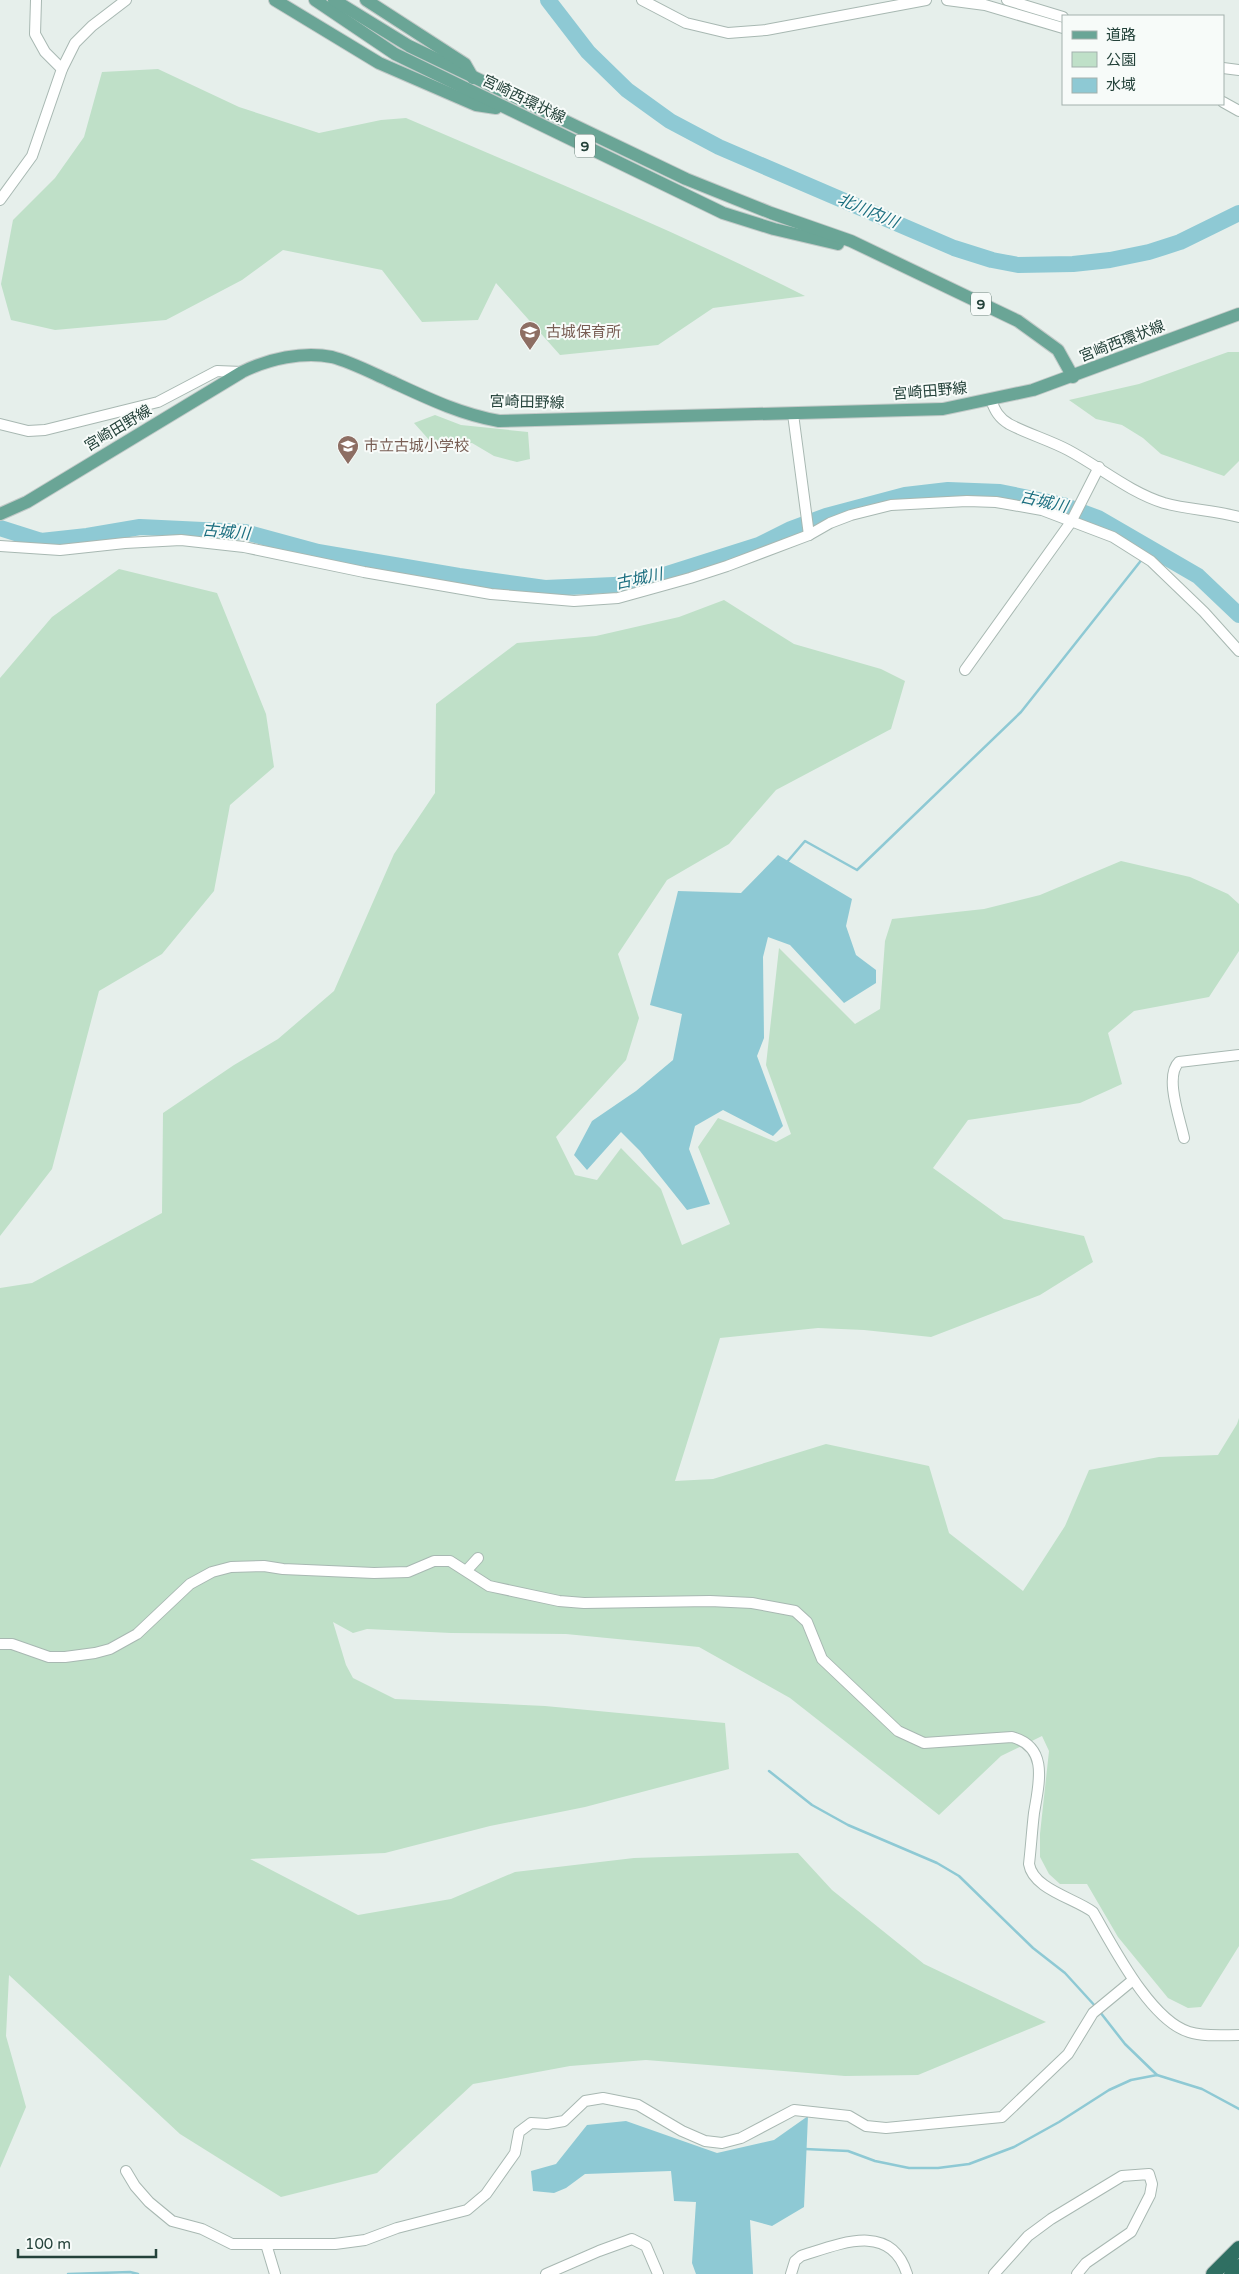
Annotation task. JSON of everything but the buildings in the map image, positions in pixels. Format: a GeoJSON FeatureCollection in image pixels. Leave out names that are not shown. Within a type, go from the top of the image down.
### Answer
{"type":"FeatureCollection","features":[{"type":"Feature","properties":{"kind":"highway"},"geometry":{"type":"LineString","coordinates":[[1213,2274],[1239,2248]]}},
{"type":"Feature","properties":{"kind":"highway"},"geometry":{"type":"LineString","coordinates":[[1231,2274],[1239,2266]]}},
{"type":"Feature","properties":{"kind":"main road"},"geometry":{"type":"LineString","coordinates":[[275,0],[379,63],[476,106],[508,110]]}},
{"type":"Feature","properties":{"kind":"main road","name":"宮崎西環状線"},"geometry":{"type":"LineString","coordinates":[[315,0],[395,54],[723,213],[774,229],[872,252]]}},
{"type":"Feature","properties":{"kind":"main road","name":"宮崎西環状線"},"geometry":{"type":"LineString","coordinates":[[334,0],[409,46],[686,179],[771,213],[851,241],[1018,321],[1058,350],[1073,377],[1239,314]]}},
{"type":"Feature","properties":{"kind":"main road"},"geometry":{"type":"LineString","coordinates":[[366,0],[465,64],[473,78]]}},
{"type":"Feature","properties":{"kind":"main road","name":"宮崎田野線"},"geometry":{"type":"LineString","coordinates":[[0,514],[27,502],[242,372],[274,360],[308,355],[332,357],[361,367],[452,410],[499,421],[943,409],[1033,390],[1073,377]]}},
{"type":"Feature","properties":{"kind":"street"},"geometry":{"type":"LineString","coordinates":[[36,0],[35,34],[45,52],[62,69]]}},
{"type":"Feature","properties":{"kind":"street"},"geometry":{"type":"LineString","coordinates":[[0,200],[32,156],[62,69],[76,44],[92,26],[126,0]]}},
{"type":"Feature","properties":{"kind":"street"},"geometry":{"type":"LineString","coordinates":[[642,0],[686,23],[728,33],[766,30],[926,0]]}},
{"type":"Feature","properties":{"kind":"street"},"geometry":{"type":"LineString","coordinates":[[947,0],[985,5],[1062,28]]}},
{"type":"Feature","properties":{"kind":"street"},"geometry":{"type":"LineString","coordinates":[[1013,1],[1062,17]]}},
{"type":"Feature","properties":{"kind":"street"},"geometry":{"type":"LineString","coordinates":[[1224,68],[1239,70]]}},
{"type":"Feature","properties":{"kind":"street"},"geometry":{"type":"LineString","coordinates":[[1224,103],[1239,111]]}},
{"type":"Feature","properties":{"kind":"street"},"geometry":{"type":"LineString","coordinates":[[0,424],[28,431],[45,430],[158,402],[217,371],[242,372]]}},
{"type":"Feature","properties":{"kind":"street"},"geometry":{"type":"LineString","coordinates":[[991,400],[997,415],[1009,424],[1049,441],[1099,467],[1136,492],[1164,503],[1239,517]]}},
{"type":"Feature","properties":{"kind":"street"},"geometry":{"type":"LineString","coordinates":[[793,414],[809,535]]}},
{"type":"Feature","properties":{"kind":"street"},"geometry":{"type":"LineString","coordinates":[[965,670],[1071,522],[1099,467]]}},
{"type":"Feature","properties":{"kind":"street"},"geometry":{"type":"LineString","coordinates":[[2,548],[60,550],[125,543],[181,540],[244,547],[364,572],[491,594],[574,601],[618,598],[690,578],[728,566],[809,535],[830,523],[852,515],[892,505],[996,502],[1042,510],[1113,536],[1151,561],[1204,612],[1239,651]]}},
{"type":"Feature","properties":{"kind":"street"},"geometry":{"type":"LineString","coordinates":[[1184,1138],[1173,1087],[1172,1073],[1174,1067],[1179,1062],[1239,1055]]}},
{"type":"Feature","properties":{"kind":"street"},"geometry":{"type":"LineString","coordinates":[[468,1570],[478,1558]]}},
{"type":"Feature","properties":{"kind":"street"},"geometry":{"type":"LineString","coordinates":[[0,1644],[12,1644],[49,1656],[65,1658],[110,1649],[137,1634],[190,1584],[212,1572],[231,1567],[264,1566],[282,1569],[399,1573],[408,1572],[434,1561],[450,1561],[468,1570],[489,1586],[559,1601],[584,1603],[710,1601],[752,1603],[795,1611],[808,1622],[822,1659],[898,1731],[924,1743],[1012,1737],[1024,1740],[1033,1749],[1038,1761],[1039,1791],[1034,1813],[1030,1870],[1036,1879],[1060,1895],[1084,1905],[1093,1912],[1132,1980],[1159,2011],[1190,2033],[1239,2036]]}},
{"type":"Feature","properties":{"kind":"street"},"geometry":{"type":"LineString","coordinates":[[126,2171],[135,2186],[149,2202],[172,2221],[202,2228],[232,2244],[335,2244],[365,2240],[397,2228],[467,2210],[486,2194],[515,2153],[519,2132],[531,2123],[547,2124],[564,2120],[585,2102],[603,2098],[638,2105],[682,2131],[705,2141],[722,2143],[741,2138],[794,2110],[849,2116],[866,2126],[886,2128],[1002,2117],[1068,2054],[1092,2013],[1132,1980]]}},
{"type":"Feature","properties":{"kind":"street"},"geometry":{"type":"LineString","coordinates":[[994,2274],[1028,2236],[1051,2219],[1122,2176],[1149,2174],[1152,2184],[1150,2195],[1131,2232],[1086,2263],[1077,2274]]}},
{"type":"Feature","properties":{"kind":"street"},"geometry":{"type":"LineString","coordinates":[[546,2274],[632,2239],[640,2241],[646,2246],[658,2274]]}},
{"type":"Feature","properties":{"kind":"street"},"geometry":{"type":"LineString","coordinates":[[791,2274],[795,2261],[801,2256],[856,2239],[871,2240],[895,2252],[904,2262],[907,2274]]}},
{"type":"Feature","properties":{"kind":"street"},"geometry":{"type":"LineString","coordinates":[[266,2244],[275,2274]]}},
{"type":"Feature","properties":{"kind":"green space"},"geometry":{"type":"Polygon","coordinates":[[[158,69],[239,107],[319,133],[381,120],[406,118],[707,248],[805,296],[713,308],[658,345],[560,355],[496,283],[478,320],[422,322],[382,270],[283,250],[242,280],[166,320],[55,330],[11,320],[1,284],[13,220],[55,178],[84,137],[102,72],[158,69]]]}},
{"type":"Feature","properties":{"kind":"green space"},"geometry":{"type":"Polygon","coordinates":[[[1228,352],[1239,352],[1239,461],[1224,476],[1161,454],[1143,438],[1122,425],[1096,419],[1069,400],[1139,384],[1228,352]]]}},
{"type":"Feature","properties":{"kind":"green space"},"geometry":{"type":"Polygon","coordinates":[[[435,415],[461,425],[528,432],[530,459],[517,462],[494,456],[472,443],[431,442],[414,423],[435,415]]]}},
{"type":"Feature","properties":{"kind":"green space"},"geometry":{"type":"Polygon","coordinates":[[[119,569],[217,593],[266,714],[274,767],[230,805],[214,891],[162,954],[99,991],[52,1169],[0,1236],[0,678],[52,617],[119,569]]]}},
{"type":"Feature","properties":{"kind":"green space"},"geometry":{"type":"Polygon","coordinates":[[[724,600],[794,644],[881,669],[905,681],[891,729],[776,790],[729,844],[667,880],[618,954],[639,1018],[626,1060],[556,1137],[575,1175],[597,1180],[621,1148],[661,1189],[682,1245],[730,1224],[698,1147],[718,1118],[776,1142],[791,1134],[766,1065],[779,948],[855,1024],[880,1009],[885,941],[892,919],[984,909],[1040,895],[1121,861],[1190,877],[1228,894],[1239,904],[1239,951],[1209,997],[1134,1011],[1108,1033],[1122,1084],[1080,1103],[968,1120],[933,1168],[1004,1219],[1084,1236],[1093,1262],[1040,1295],[931,1337],[864,1330],[818,1328],[720,1338],[675,1481],[713,1479],[826,1444],[929,1466],[949,1533],[1023,1591],[1065,1526],[1089,1470],[1159,1457],[1218,1455],[1239,1418],[1239,1946],[1201,2007],[1188,2008],[1168,1998],[1118,1937],[1087,1884],[1060,1884],[1049,1874],[1040,1857],[1040,1834],[1049,1751],[1042,1736],[1001,1756],[939,1815],[790,1698],[699,1647],[566,1634],[451,1633],[367,1629],[353,1633],[333,1622],[346,1665],[353,1678],[395,1699],[545,1706],[725,1723],[729,1769],[585,1807],[490,1826],[385,1853],[250,1859],[358,1915],[451,1899],[515,1872],[634,1858],[798,1853],[832,1890],[924,1964],[1046,2022],[918,2075],[845,2076],[646,2060],[570,2066],[473,2084],[377,2173],[281,2197],[180,2134],[9,1975],[6,2036],[26,2107],[0,2168],[0,1288],[32,1283],[162,1213],[163,1113],[234,1065],[278,1039],[334,991],[394,854],[435,793],[436,704],[517,643],[596,636],[679,617],[724,600]]]}},
{"type":"Feature","properties":{"kind":"water"},"geometry":{"type":"Polygon","coordinates":[[[778,855],[852,899],[846,926],[856,955],[876,970],[876,983],[844,1003],[790,945],[768,937],[763,957],[764,1038],[757,1056],[783,1126],[773,1136],[723,1110],[695,1126],[689,1149],[710,1204],[687,1210],[640,1151],[621,1132],[587,1170],[574,1155],[592,1121],[636,1091],[673,1060],[682,1014],[650,1005],[678,891],[741,893],[778,855]]]}},
{"type":"Feature","properties":{"kind":"water"},"geometry":{"type":"Polygon","coordinates":[[[808,2116],[804,2207],[772,2226],[750,2220],[753,2274],[696,2274],[692,2263],[696,2202],[674,2201],[671,2171],[585,2174],[566,2188],[554,2193],[533,2191],[531,2171],[556,2164],[587,2125],[626,2121],[717,2153],[774,2140],[808,2116]]]}},
{"type":"Feature","properties":{"kind":"waterway","name":"北川内川"},"geometry":{"type":"LineString","coordinates":[[548,0],[588,52],[627,90],[670,121],[719,147],[954,248],[992,260],[1018,265],[1073,264],[1110,260],[1149,252],[1180,242],[1239,213]]}},
{"type":"Feature","properties":{"kind":"waterway","name":"古城川"},"geometry":{"type":"LineString","coordinates":[[0,528],[41,541],[140,527],[245,532],[318,552],[459,576],[545,588],[614,585],[658,577],[759,545],[791,529],[826,516],[905,495],[948,490],[1000,492],[1063,505],[1098,518],[1198,576],[1239,615]]}},
{"type":"Feature","properties":{"kind":"waterway","name":"古城川"},"geometry":{"type":"LineString","coordinates":[[1146,554],[1151,548]]}},
{"type":"Feature","properties":{"kind":"waterway"},"geometry":{"type":"LineString","coordinates":[[787,862],[805,841],[857,870],[1021,712],[1143,558]]}},
{"type":"Feature","properties":{"kind":"waterway"},"geometry":{"type":"LineString","coordinates":[[769,1771],[812,1805],[848,1825],[937,1863],[959,1876],[1033,1948],[1065,1973],[1096,2007]]}},
{"type":"Feature","properties":{"kind":"waterway"},"geometry":{"type":"LineString","coordinates":[[1100,2012],[1125,2044],[1157,2075]]}},
{"type":"Feature","properties":{"kind":"waterway"},"geometry":{"type":"LineString","coordinates":[[805,2149],[848,2151],[875,2161],[909,2168],[938,2168],[969,2164],[1014,2147],[1059,2122],[1109,2090],[1131,2080],[1157,2075],[1202,2089],[1239,2109]]}},
{"type":"Feature","properties":{"kind":"waterway"},"geometry":{"type":"LineString","coordinates":[[68,2274],[130,2272],[138,2274]]}},
{"type":"Feature","properties":{"kind":"place","name":"古城保育所"},"geometry":{"type":"Point","coordinates":[530,351]}},
{"type":"Feature","properties":{"kind":"place","name":"市立古城小学校"},"geometry":{"type":"Point","coordinates":[348,465]}}]}
